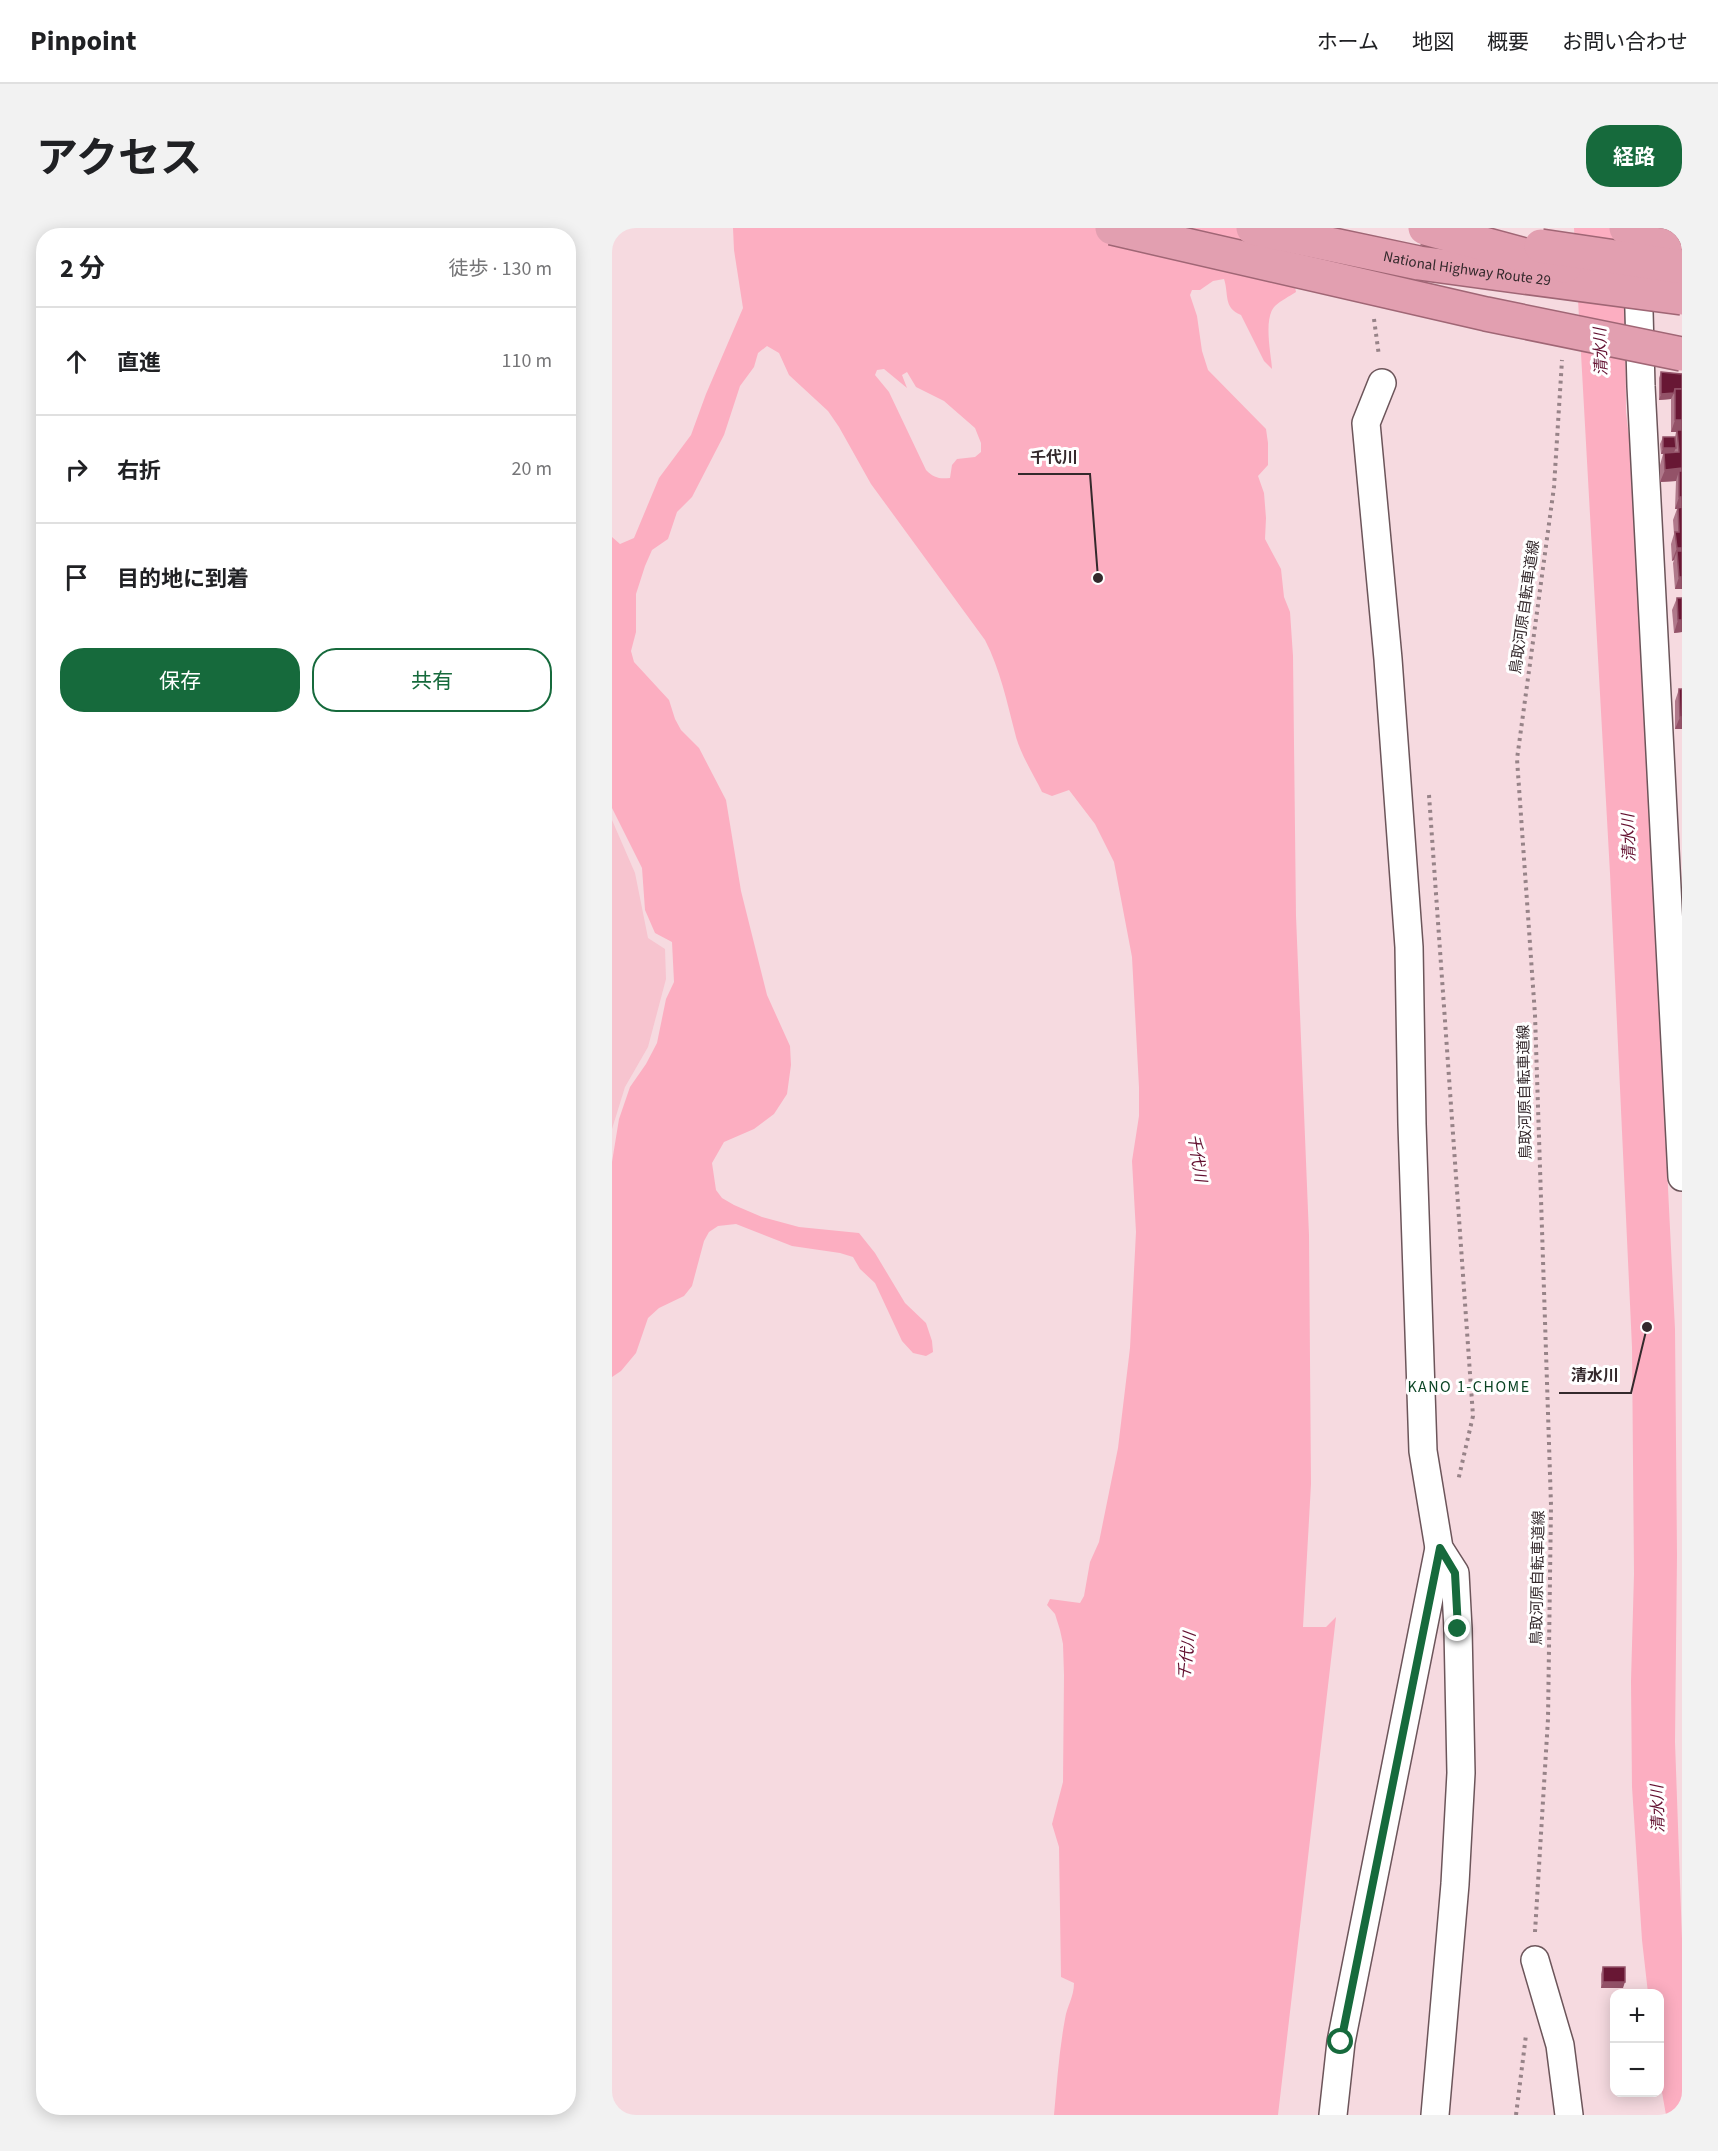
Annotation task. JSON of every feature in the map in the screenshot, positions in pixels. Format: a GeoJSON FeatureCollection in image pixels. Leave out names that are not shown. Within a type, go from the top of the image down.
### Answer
{"type":"FeatureCollection","features":[{"type":"Feature","properties":{"kind":"highway"},"geometry":{"type":"LineString","coordinates":[[1112,228],[1486,314],[1682,354]]}},
{"type":"Feature","properties":{"kind":"highway","name":"National Highway Route 29"},"geometry":{"type":"LineString","coordinates":[[1253,228],[1419,263],[1682,298]]}},
{"type":"Feature","properties":{"kind":"highway"},"geometry":{"type":"LineString","coordinates":[[1427,228],[1682,267]]}},
{"type":"Feature","properties":{"kind":"highway","name":"National Highway Route 29"},"geometry":{"type":"LineString","coordinates":[[1427,228],[1682,298]]}},
{"type":"Feature","properties":{"kind":"highway"},"geometry":{"type":"LineString","coordinates":[[1626,228],[1682,240]]}},
{"type":"Feature","properties":{"kind":"street"},"geometry":{"type":"LineString","coordinates":[[1637,228],[1641,386],[1673,866],[1682,1177]]}},
{"type":"Feature","properties":{"kind":"street"},"geometry":{"type":"LineString","coordinates":[[1333,2115],[1341,2042],[1440,1548],[1424,1451],[1412,1124],[1409,947],[1388,659],[1366,423],[1382,383]]}},
{"type":"Feature","properties":{"kind":"street"},"geometry":{"type":"LineString","coordinates":[[1435,2115],[1455,1884],[1461,1773],[1455,1573],[1440,1548]]}},
{"type":"Feature","properties":{"kind":"street"},"geometry":{"type":"LineString","coordinates":[[1535,1960],[1560,2045],[1569,2115]]}},
{"type":"Feature","properties":{"kind":"path","name":"鳥取河原自転車道線"},"geometry":{"type":"LineString","coordinates":[[1535,1960],[1548,1719],[1551,1504],[1535,1015],[1517,759],[1554,487],[1561,352]]}},
{"type":"Feature","properties":{"kind":"shaded area"},"geometry":{"type":"Polygon","coordinates":[[[612,820],[635,873],[648,938],[665,949],[666,979],[648,1047],[625,1087],[612,1129],[612,820]]]}},
{"type":"Feature","properties":{"kind":"water"},"geometry":{"type":"Polygon","coordinates":[[[733,228],[1284,228],[1296,292],[1277,304],[1271,311],[1269,345],[1272,369],[1264,361],[1241,315],[1231,309],[1224,279],[1213,281],[1200,290],[1192,290],[1190,295],[1197,316],[1202,351],[1208,370],[1266,429],[1268,465],[1258,476],[1264,493],[1265,539],[1281,569],[1284,597],[1290,612],[1293,656],[1296,916],[1309,1235],[1311,1484],[1303,1627],[1326,1627],[1336,1617],[1278,2115],[1054,2115],[1063,2031],[1074,1983],[1061,1977],[1059,1847],[1052,1824],[1063,1782],[1063,1644],[1055,1614],[1047,1605],[1050,1599],[1080,1603],[1084,1596],[1090,1562],[1099,1542],[1118,1448],[1130,1348],[1136,1232],[1132,1161],[1139,1116],[1139,1087],[1132,957],[1114,862],[1095,824],[1069,790],[1052,796],[1042,792],[1017,740],[999,674],[985,640],[871,484],[828,411],[789,375],[779,353],[767,346],[758,353],[754,367],[740,386],[724,435],[692,497],[677,512],[668,539],[652,550],[636,594],[636,632],[631,651],[634,662],[669,700],[681,730],[699,748],[726,800],[741,891],[767,995],[790,1046],[791,1065],[787,1094],[774,1114],[754,1129],[724,1142],[712,1163],[716,1190],[722,1198],[762,1217],[799,1227],[859,1233],[875,1253],[905,1303],[926,1323],[933,1352],[926,1356],[913,1353],[902,1341],[875,1283],[860,1269],[853,1257],[792,1246],[736,1224],[718,1226],[709,1232],[704,1241],[692,1286],[684,1296],[659,1308],[648,1318],[636,1353],[621,1371],[612,1377],[612,1162],[619,1119],[630,1087],[657,1043],[666,999],[674,982],[672,942],[655,933],[645,910],[642,868],[612,808],[612,537],[620,544],[634,538],[659,478],[691,435],[743,308],[733,228]],[[884,369],[877,370],[875,375],[889,392],[926,470],[937,477],[950,478],[952,465],[957,459],[975,457],[981,452],[981,443],[975,428],[944,401],[916,387],[907,372],[902,375],[907,388],[884,369]]]}},
{"type":"Feature","properties":{"kind":"water"},"geometry":{"type":"Polygon","coordinates":[[[1574,228],[1620,228],[1625,289],[1626,412],[1632,462],[1675,1329],[1677,1555],[1675,1742],[1682,1939],[1682,2115],[1666,2115],[1663,2097],[1664,1989],[1648,1989],[1632,1787],[1631,1681],[1634,1574],[1632,1347],[1610,873],[1574,228]]]}},
{"type":"Feature","properties":{"kind":"building"},"geometry":{"type":"Polygon","coordinates":[[[1661,372],[1682,374],[1682,389],[1675,389],[1674,393],[1661,394],[1661,372]]]}},
{"type":"Feature","properties":{"kind":"building"},"geometry":{"type":"Polygon","coordinates":[[[1675,389],[1682,389],[1682,420],[1675,420],[1675,389]]]}},
{"type":"Feature","properties":{"kind":"building"},"geometry":{"type":"Polygon","coordinates":[[[1677,430],[1682,430],[1682,468],[1665,470],[1664,453],[1679,452],[1677,430]]]}},
{"type":"Feature","properties":{"kind":"building"},"geometry":{"type":"Polygon","coordinates":[[[1663,437],[1675,437],[1676,448],[1663,448],[1663,437]]]}},
{"type":"Feature","properties":{"kind":"building"},"geometry":{"type":"Polygon","coordinates":[[[1679,471],[1682,471],[1682,497],[1679,497],[1679,471]]]}},
{"type":"Feature","properties":{"kind":"building"},"geometry":{"type":"Polygon","coordinates":[[[1682,507],[1682,548],[1677,548],[1675,532],[1679,532],[1678,508],[1682,507]]]}},
{"type":"Feature","properties":{"kind":"building"},"geometry":{"type":"Polygon","coordinates":[[[1677,551],[1682,551],[1682,577],[1679,577],[1677,551]]]}},
{"type":"Feature","properties":{"kind":"building"},"geometry":{"type":"Polygon","coordinates":[[[1677,598],[1682,598],[1682,620],[1678,620],[1677,598]]]}},
{"type":"Feature","properties":{"kind":"building"},"geometry":{"type":"Polygon","coordinates":[[[1679,689],[1682,689],[1682,717],[1680,717],[1679,689]]]}},
{"type":"Feature","properties":{"kind":"building"},"geometry":{"type":"Polygon","coordinates":[[[1603,1967],[1625,1967],[1625,1982],[1603,1982],[1603,1967]]]}},
{"type":"Feature","properties":{"kind":"place","name":"千代川"},"geometry":{"type":"Point","coordinates":[1098,578]}},
{"type":"Feature","properties":{"kind":"place","name":"清水川"},"geometry":{"type":"Point","coordinates":[1647,1327]}},
{"type":"Feature","properties":{"kind":"district","name":"KANO 1-CHOME"},"geometry":{"type":"Point","coordinates":[1469,1387]}},
{"type":"Feature","properties":{"kind":"route"},"geometry":{"type":"LineString","coordinates":[[1341,2042],[1440,1548],[1455,1573],[1458,1629]]}}]}
